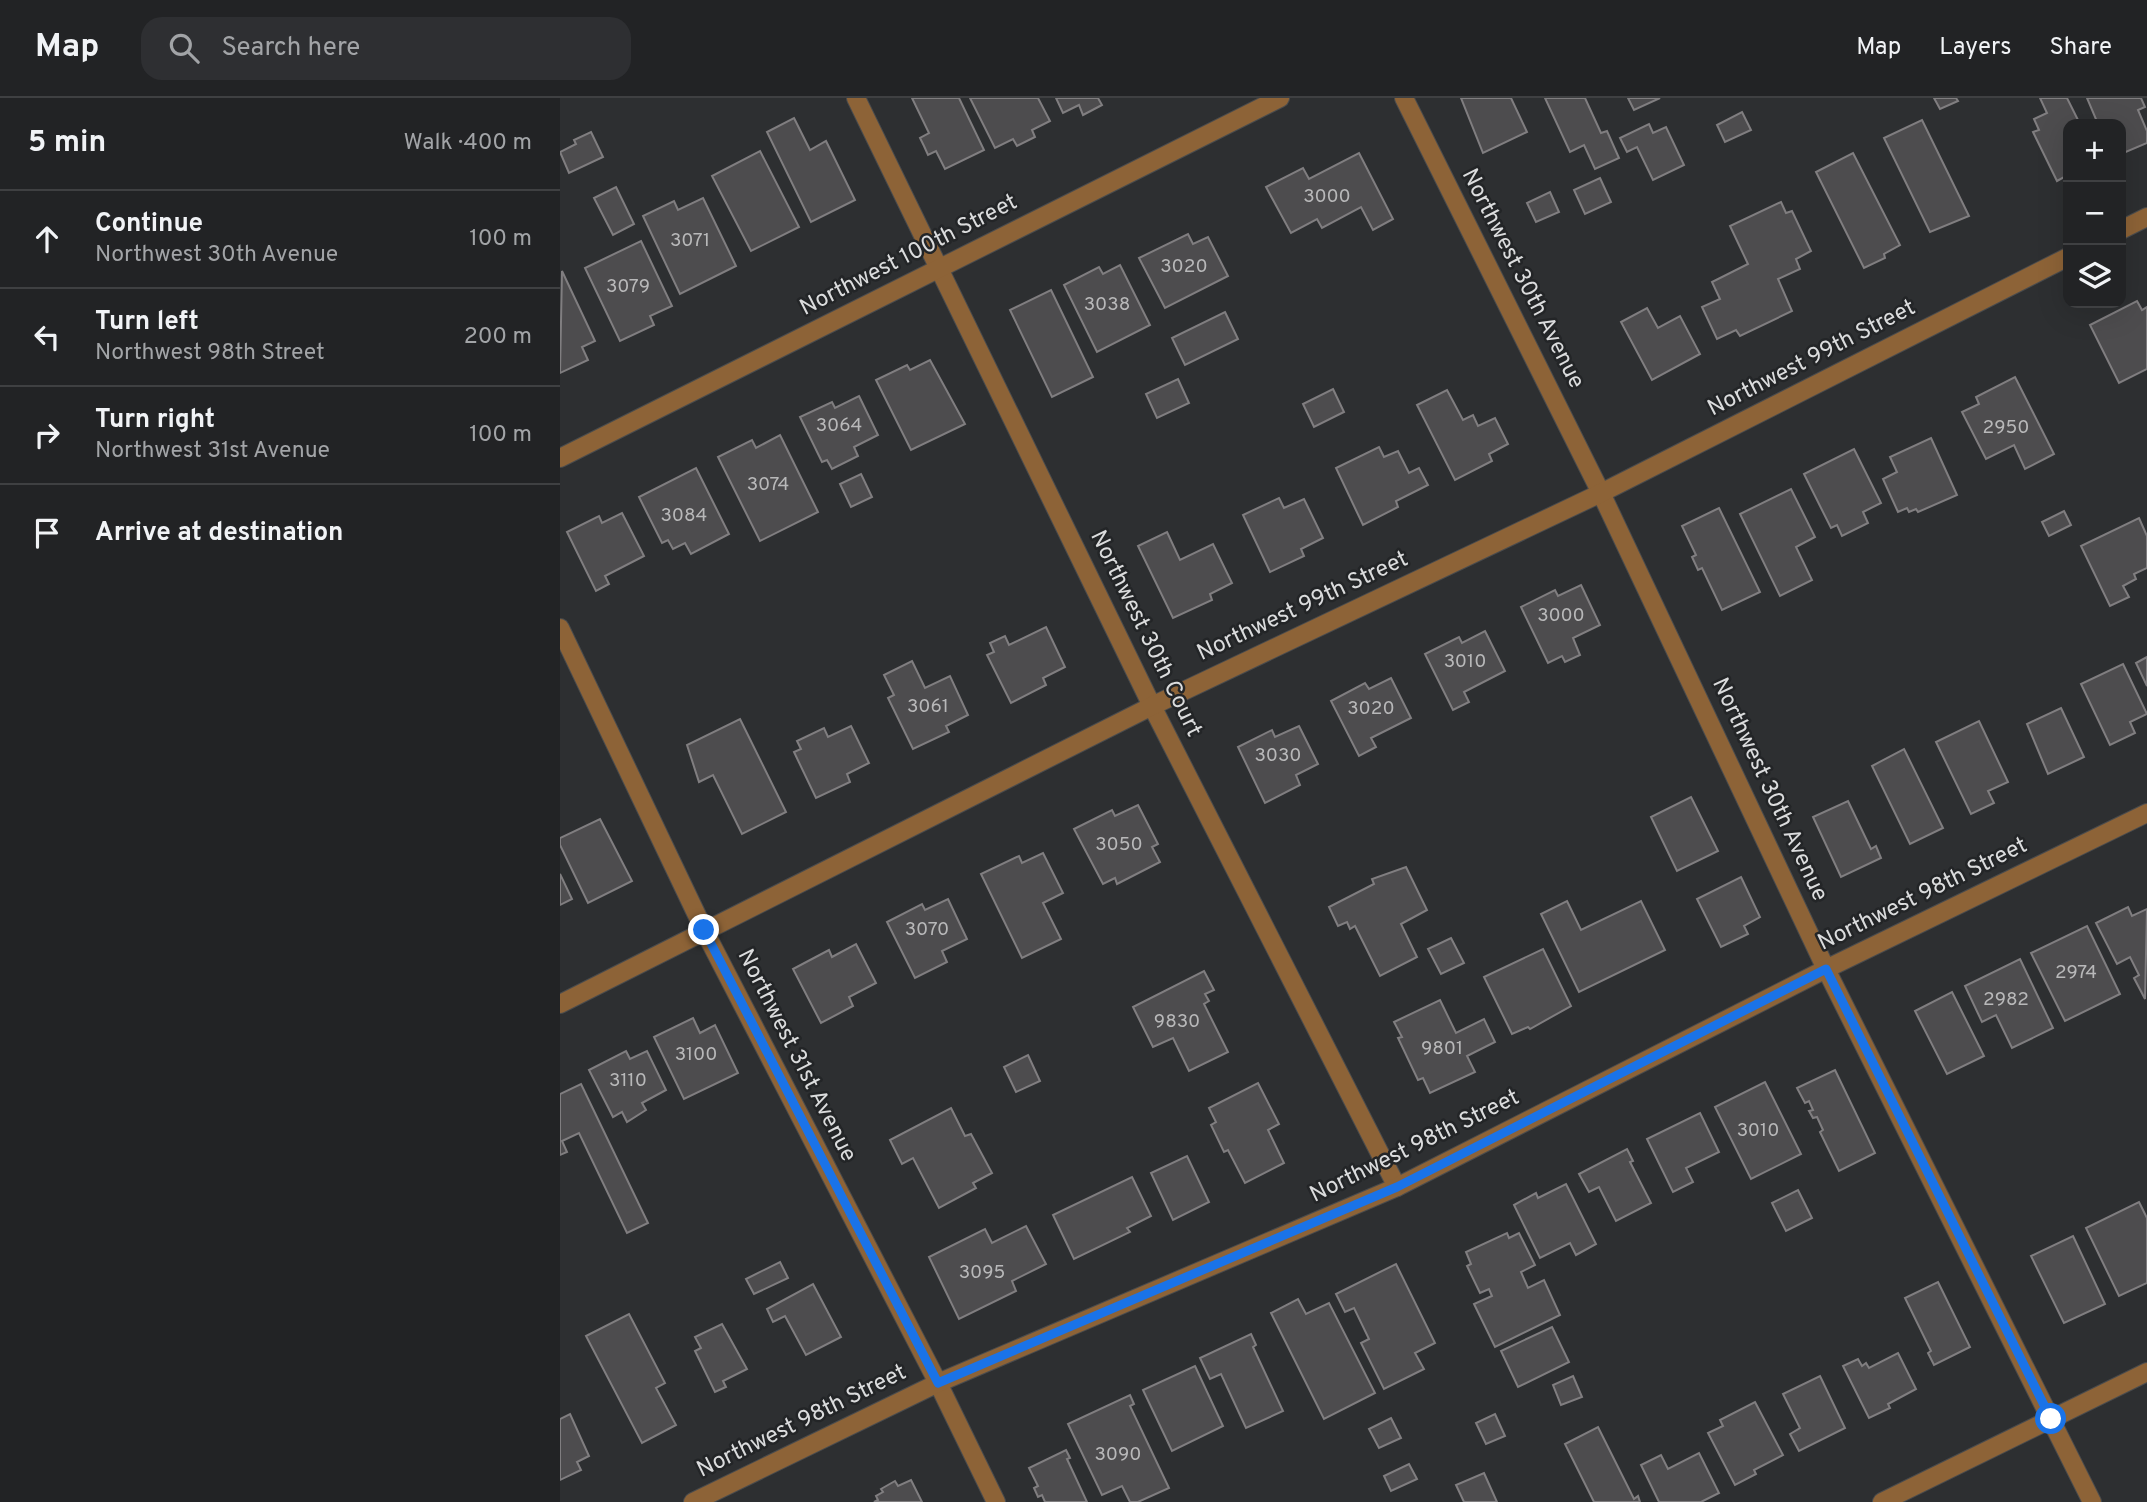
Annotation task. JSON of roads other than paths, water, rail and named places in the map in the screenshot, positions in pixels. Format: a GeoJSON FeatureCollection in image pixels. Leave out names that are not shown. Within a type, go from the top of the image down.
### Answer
{"type":"FeatureCollection","features":[{"type":"Feature","properties":{"kind":"street","name":"Northwest 30th Court"},"geometry":{"type":"LineString","coordinates":[[856,98],[1152,706],[1397,1187]]}},
{"type":"Feature","properties":{"kind":"street","name":"Northwest 100th Street"},"geometry":{"type":"LineString","coordinates":[[560,458],[1280,98]]}},
{"type":"Feature","properties":{"kind":"street","name":"Northwest 30th Avenue"},"geometry":{"type":"LineString","coordinates":[[1404,98],[1601,493],[1826,969],[2092,1502]]}},
{"type":"Feature","properties":{"kind":"street"},"geometry":{"type":"LineString","coordinates":[[2126,228],[2147,217]]}},
{"type":"Feature","properties":{"kind":"street","name":"Northwest 99th Street"},"geometry":{"type":"LineString","coordinates":[[560,1004],[1152,706],[1601,493],[2063,260]]}},
{"type":"Feature","properties":{"kind":"street","name":"Northwest 31st Avenue"},"geometry":{"type":"LineString","coordinates":[[560,628],[704,930],[938,1383],[996,1502]]}},
{"type":"Feature","properties":{"kind":"street","name":"Northwest 98th Street"},"geometry":{"type":"LineString","coordinates":[[693,1502],[938,1383],[1397,1187],[1826,969],[2147,813]]}},
{"type":"Feature","properties":{"kind":"street"},"geometry":{"type":"LineString","coordinates":[[1882,1502],[2147,1372]]}}]}
